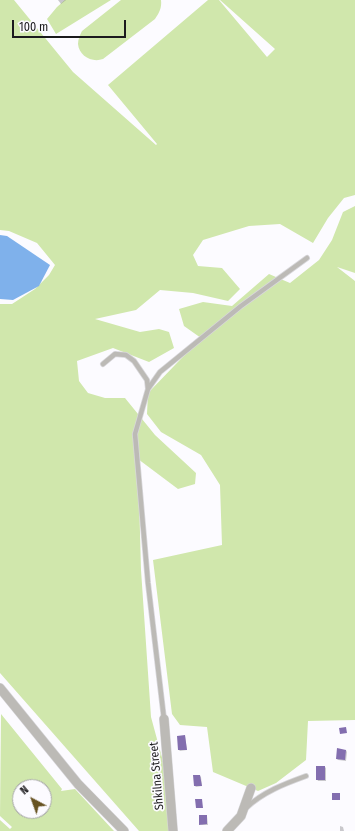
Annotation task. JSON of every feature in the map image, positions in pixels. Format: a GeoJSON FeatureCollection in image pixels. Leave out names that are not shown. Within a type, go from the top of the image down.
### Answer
{"type":"FeatureCollection","features":[{"type":"Feature","properties":{"kind":"street"},"geometry":{"type":"LineString","coordinates":[[0,688],[78,784],[124,831]]}},
{"type":"Feature","properties":{"kind":"street","name":"Shkilna Street"},"geometry":{"type":"LineString","coordinates":[[164,719],[173,831]]}},
{"type":"Feature","properties":{"kind":"street"},"geometry":{"type":"LineString","coordinates":[[227,831],[241,816],[251,788]]}},
{"type":"Feature","properties":{"kind":"lane"},"geometry":{"type":"LineString","coordinates":[[164,719],[148,583],[135,434],[148,389],[160,372],[240,306],[307,258]]}},
{"type":"Feature","properties":{"kind":"lane"},"geometry":{"type":"LineString","coordinates":[[103,364],[115,354],[126,355],[134,361],[147,380],[148,389]]}},
{"type":"Feature","properties":{"kind":"lane"},"geometry":{"type":"LineString","coordinates":[[223,831],[257,798],[283,784],[306,776]]}},
{"type":"Feature","properties":{"kind":"green space"},"geometry":{"type":"Polygon","coordinates":[[[0,0],[14,0],[73,72],[156,145],[157,144],[108,85],[208,0],[219,0],[267,57],[275,49],[220,0],[355,0],[355,195],[344,198],[328,218],[313,243],[280,224],[249,226],[203,240],[193,255],[198,266],[222,268],[240,289],[228,301],[193,293],[160,290],[136,310],[95,319],[140,332],[159,329],[169,332],[174,348],[149,362],[113,348],[77,361],[79,381],[88,393],[105,398],[125,398],[155,435],[196,473],[195,484],[178,489],[138,459],[141,570],[151,717],[167,776],[171,831],[139,831],[0,673],[0,304],[12,304],[35,289],[49,275],[55,265],[37,243],[9,231],[0,230],[0,0]]]}},
{"type":"Feature","properties":{"kind":"green space"},"geometry":{"type":"Polygon","coordinates":[[[65,0],[111,0],[56,34],[47,19],[65,0]]]}},
{"type":"Feature","properties":{"kind":"green space"},"geometry":{"type":"Polygon","coordinates":[[[121,0],[161,0],[161,6],[155,19],[103,59],[95,60],[87,58],[81,52],[78,44],[82,31],[121,0]]]}},
{"type":"Feature","properties":{"kind":"green space"},"geometry":{"type":"Polygon","coordinates":[[[355,206],[355,273],[337,267],[355,281],[355,720],[308,721],[306,760],[276,783],[258,791],[213,772],[207,727],[180,725],[172,714],[153,560],[222,545],[220,485],[201,455],[161,432],[147,414],[148,393],[201,338],[184,326],[179,309],[203,302],[232,306],[269,274],[290,283],[319,260],[332,240],[343,212],[355,206]]]}},
{"type":"Feature","properties":{"kind":"green space"},"geometry":{"type":"Polygon","coordinates":[[[1,714],[62,789],[61,791],[75,789],[114,831],[0,831],[0,820],[10,829],[12,827],[0,816],[1,714]]]}},
{"type":"Feature","properties":{"kind":"water"},"geometry":{"type":"Polygon","coordinates":[[[0,235],[7,236],[50,265],[39,286],[13,300],[0,299],[0,235]]]}},
{"type":"Feature","properties":{"kind":"building"},"geometry":{"type":"Polygon","coordinates":[[[346,727],[347,733],[340,734],[339,728],[346,727]]]}},
{"type":"Feature","properties":{"kind":"building"},"geometry":{"type":"Polygon","coordinates":[[[185,735],[187,750],[178,750],[177,736],[185,735]]]}},
{"type":"Feature","properties":{"kind":"building"},"geometry":{"type":"Polygon","coordinates":[[[337,748],[346,750],[345,760],[336,759],[337,748]]]}},
{"type":"Feature","properties":{"kind":"building"},"geometry":{"type":"Polygon","coordinates":[[[316,766],[325,766],[325,780],[316,780],[316,766]]]}},
{"type":"Feature","properties":{"kind":"building"},"geometry":{"type":"Polygon","coordinates":[[[193,775],[200,775],[202,786],[194,786],[193,775]]]}},
{"type":"Feature","properties":{"kind":"building"},"geometry":{"type":"Polygon","coordinates":[[[332,793],[340,793],[340,800],[332,800],[332,793]]]}},
{"type":"Feature","properties":{"kind":"building"},"geometry":{"type":"Polygon","coordinates":[[[195,799],[202,799],[203,808],[196,808],[195,799]]]}},
{"type":"Feature","properties":{"kind":"building"},"geometry":{"type":"Polygon","coordinates":[[[199,815],[207,815],[207,824],[199,825],[199,815]]]}}]}
